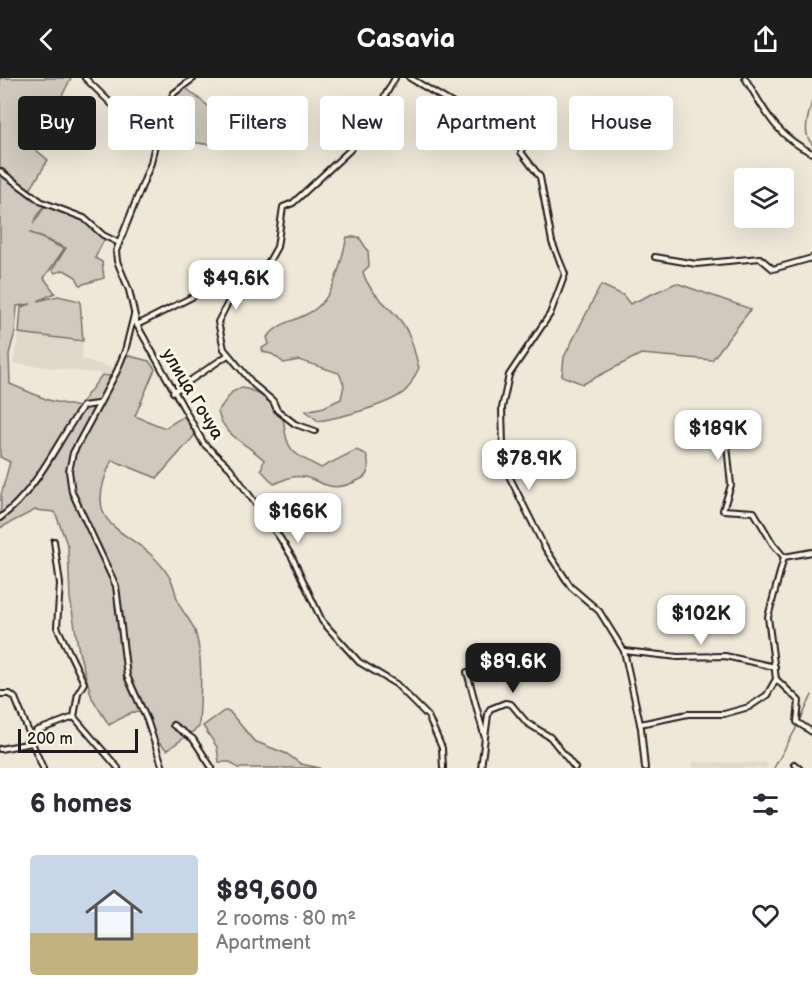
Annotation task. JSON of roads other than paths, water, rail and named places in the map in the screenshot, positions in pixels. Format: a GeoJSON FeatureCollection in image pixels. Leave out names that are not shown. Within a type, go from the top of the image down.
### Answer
{"type":"FeatureCollection","features":[{"type":"Feature","properties":{"kind":"street"},"geometry":{"type":"LineString","coordinates":[[85,78],[108,100]]}},
{"type":"Feature","properties":{"kind":"street"},"geometry":{"type":"LineString","coordinates":[[172,96],[194,78]]}},
{"type":"Feature","properties":{"kind":"street"},"geometry":{"type":"LineString","coordinates":[[315,431],[295,424],[277,410],[273,401],[262,393],[228,355],[222,343],[218,322],[234,291],[268,263],[277,247],[283,207],[293,203],[350,150],[395,78]]}},
{"type":"Feature","properties":{"kind":"street"},"geometry":{"type":"LineString","coordinates":[[410,78],[497,130],[518,122],[529,130],[521,152],[540,177],[552,242],[565,274],[550,314],[509,375],[502,408],[503,447],[510,478],[545,548],[571,587],[598,610],[624,651],[640,724],[645,768]]}},
{"type":"Feature","properties":{"kind":"street"},"geometry":{"type":"LineString","coordinates":[[745,78],[779,132],[796,146],[812,153]]}},
{"type":"Feature","properties":{"kind":"street"},"geometry":{"type":"LineString","coordinates":[[0,171],[42,202],[84,218],[104,235],[118,243],[151,163],[154,150]]}},
{"type":"Feature","properties":{"kind":"street","name":"улица Гочуа"},"geometry":{"type":"LineString","coordinates":[[118,243],[117,261],[137,325],[204,444],[230,468],[280,538],[292,557],[322,621],[359,662],[396,684],[428,716],[442,748],[443,768]]}},
{"type":"Feature","properties":{"kind":"street"},"geometry":{"type":"LineString","coordinates":[[655,257],[696,264],[760,258],[774,269],[812,258]]}},
{"type":"Feature","properties":{"kind":"street"},"geometry":{"type":"LineString","coordinates":[[137,325],[210,288],[230,285],[234,291]]}},
{"type":"Feature","properties":{"kind":"street"},"geometry":{"type":"LineString","coordinates":[[134,311],[125,351],[73,453],[70,482],[77,506],[116,586],[128,676],[147,720],[163,768]]}},
{"type":"Feature","properties":{"kind":"street"},"geometry":{"type":"LineString","coordinates":[[173,392],[228,355]]}},
{"type":"Feature","properties":{"kind":"street"},"geometry":{"type":"LineString","coordinates":[[0,519],[22,500],[38,480],[60,439],[83,406],[97,405]]}},
{"type":"Feature","properties":{"kind":"street"},"geometry":{"type":"LineString","coordinates":[[697,419],[727,445],[731,485],[723,510],[754,512],[773,544],[784,557]]}},
{"type":"Feature","properties":{"kind":"street"},"geometry":{"type":"LineString","coordinates":[[54,541],[60,584],[57,627],[84,683],[78,693],[74,717]]}},
{"type":"Feature","properties":{"kind":"street"},"geometry":{"type":"LineString","coordinates":[[784,557],[812,552]]}},
{"type":"Feature","properties":{"kind":"street"},"geometry":{"type":"LineString","coordinates":[[640,724],[669,716],[724,714],[749,707],[767,695],[776,679],[768,617],[784,557]]}},
{"type":"Feature","properties":{"kind":"street"},"geometry":{"type":"LineString","coordinates":[[624,651],[678,657],[725,656],[775,667]]}},
{"type":"Feature","properties":{"kind":"street"},"geometry":{"type":"LineString","coordinates":[[467,672],[484,737],[485,749],[481,768]]}},
{"type":"Feature","properties":{"kind":"street"},"geometry":{"type":"LineString","coordinates":[[776,679],[799,701],[797,722],[812,732]]}},
{"type":"Feature","properties":{"kind":"street"},"geometry":{"type":"LineString","coordinates":[[1,694],[10,694],[15,698],[43,768]]}},
{"type":"Feature","properties":{"kind":"street"},"geometry":{"type":"LineString","coordinates":[[484,737],[490,709],[505,703],[511,705],[527,723],[561,747],[575,768]]}},
{"type":"Feature","properties":{"kind":"street"},"geometry":{"type":"LineString","coordinates":[[32,742],[36,731],[74,717]]}},
{"type":"Feature","properties":{"kind":"street"},"geometry":{"type":"LineString","coordinates":[[74,717],[118,768]]}},
{"type":"Feature","properties":{"kind":"street"},"geometry":{"type":"LineString","coordinates":[[173,725],[193,739],[212,768]]}},
{"type":"Feature","properties":{"kind":"street"},"geometry":{"type":"LineString","coordinates":[[0,749],[32,742]]}},
{"type":"Feature","properties":{"kind":"street"},"geometry":{"type":"LineString","coordinates":[[794,764],[799,768]]}},
{"type":"Feature","properties":{"kind":"waterway"},"geometry":{"type":"LineString","coordinates":[[812,101],[806,129],[812,144]]}},
{"type":"Feature","properties":{"kind":"waterway"},"geometry":{"type":"LineString","coordinates":[[800,721],[812,695]]}},
{"type":"Feature","properties":{"kind":"waterway"},"geometry":{"type":"LineString","coordinates":[[774,768],[798,725]]}}]}
